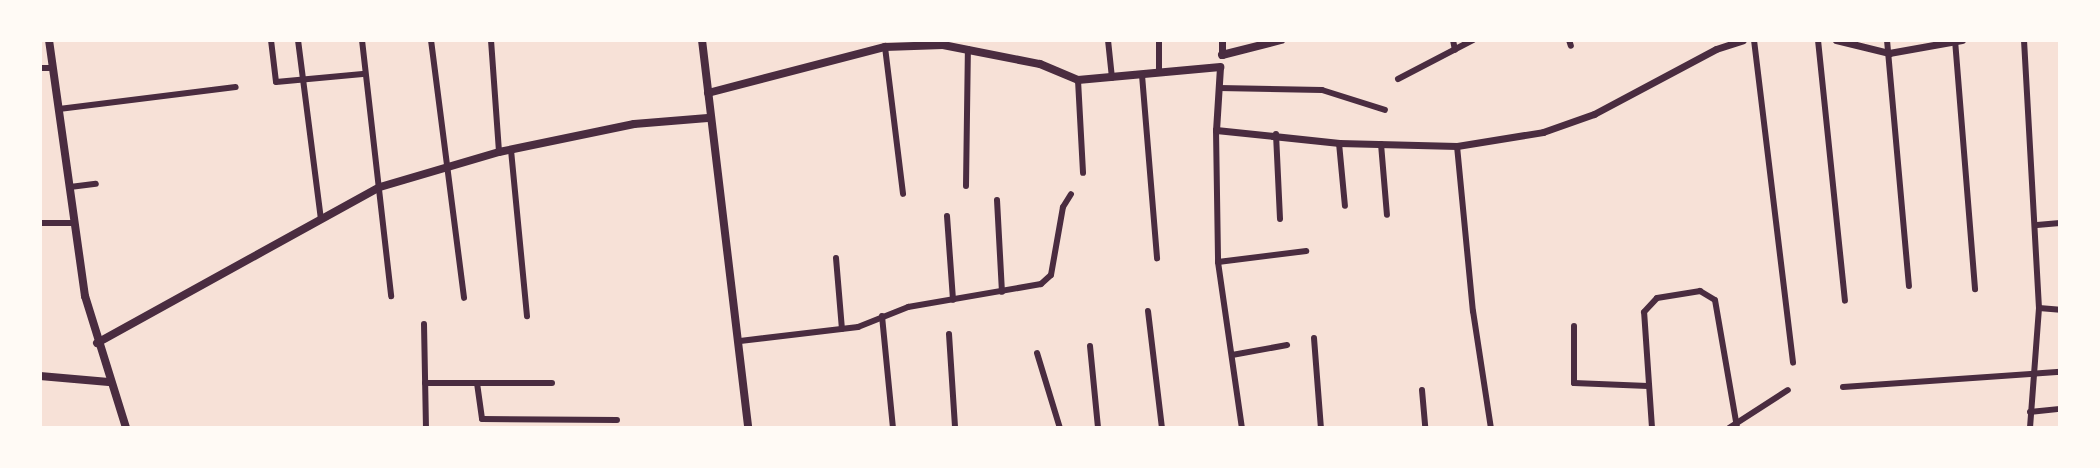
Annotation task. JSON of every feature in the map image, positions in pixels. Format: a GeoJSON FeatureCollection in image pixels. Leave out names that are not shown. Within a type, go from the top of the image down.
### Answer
{"type":"FeatureCollection","features":[{"type":"Feature","properties":{"kind":"main road"},"geometry":{"type":"LineString","coordinates":[[702,40],[708,93],[708,118],[740,341],[748,428]]}},
{"type":"Feature","properties":{"kind":"main road"},"geometry":{"type":"LineString","coordinates":[[1222,54],[1281,40]]}},
{"type":"Feature","properties":{"kind":"main road"},"geometry":{"type":"LineString","coordinates":[[46,42],[53,68],[85,296],[109,382],[126,428]]}},
{"type":"Feature","properties":{"kind":"main road"},"geometry":{"type":"LineString","coordinates":[[708,93],[885,47],[943,43],[1040,64],[1078,80],[1112,79],[1220,67]]}},
{"type":"Feature","properties":{"kind":"main road"},"geometry":{"type":"LineString","coordinates":[[97,343],[380,188],[447,164],[499,152],[634,124],[708,118]]}},
{"type":"Feature","properties":{"kind":"main road"},"geometry":{"type":"LineString","coordinates":[[40,376],[109,382]]}},
{"type":"Feature","properties":{"kind":"street"},"geometry":{"type":"LineString","coordinates":[[271,40],[276,82],[363,74]]}},
{"type":"Feature","properties":{"kind":"street"},"geometry":{"type":"LineString","coordinates":[[298,40],[300,81],[321,219]]}},
{"type":"Feature","properties":{"kind":"street"},"geometry":{"type":"LineString","coordinates":[[362,40],[363,74],[380,188],[391,296]]}},
{"type":"Feature","properties":{"kind":"street"},"geometry":{"type":"LineString","coordinates":[[431,40],[464,298]]}},
{"type":"Feature","properties":{"kind":"street"},"geometry":{"type":"LineString","coordinates":[[491,40],[499,152]]}},
{"type":"Feature","properties":{"kind":"street"},"geometry":{"type":"LineString","coordinates":[[1108,40],[1112,79]]}},
{"type":"Feature","properties":{"kind":"street"},"geometry":{"type":"LineString","coordinates":[[1159,40],[1159,73]]}},
{"type":"Feature","properties":{"kind":"street"},"geometry":{"type":"LineString","coordinates":[[1222,40],[1216,130],[1218,262],[1242,428]]}},
{"type":"Feature","properties":{"kind":"street"},"geometry":{"type":"LineString","coordinates":[[1453,40],[1455,50]]}},
{"type":"Feature","properties":{"kind":"street"},"geometry":{"type":"LineString","coordinates":[[1398,79],[1473,40]]}},
{"type":"Feature","properties":{"kind":"street"},"geometry":{"type":"LineString","coordinates":[[1216,130],[1276,134],[1339,143],[1457,146],[1543,132],[1594,114],[1716,49],[1743,40]]}},
{"type":"Feature","properties":{"kind":"street"},"geometry":{"type":"LineString","coordinates":[[1754,40],[1793,363]]}},
{"type":"Feature","properties":{"kind":"street"},"geometry":{"type":"LineString","coordinates":[[1818,40],[1845,301]]}},
{"type":"Feature","properties":{"kind":"street"},"geometry":{"type":"LineString","coordinates":[[1836,40],[1889,53],[1957,41],[1975,289]]}},
{"type":"Feature","properties":{"kind":"street"},"geometry":{"type":"LineString","coordinates":[[1887,40],[1909,286]]}},
{"type":"Feature","properties":{"kind":"street"},"geometry":{"type":"LineString","coordinates":[[2024,40],[2037,225],[2039,308],[2030,428]]}},
{"type":"Feature","properties":{"kind":"street"},"geometry":{"type":"LineString","coordinates":[[885,47],[903,194]]}},
{"type":"Feature","properties":{"kind":"street"},"geometry":{"type":"LineString","coordinates":[[966,186],[968,50]]}},
{"type":"Feature","properties":{"kind":"street"},"geometry":{"type":"LineString","coordinates":[[40,68],[53,68]]}},
{"type":"Feature","properties":{"kind":"street"},"geometry":{"type":"LineString","coordinates":[[1142,75],[1157,258]]}},
{"type":"Feature","properties":{"kind":"street"},"geometry":{"type":"LineString","coordinates":[[1078,80],[1083,173]]}},
{"type":"Feature","properties":{"kind":"street"},"geometry":{"type":"LineString","coordinates":[[59,110],[236,87]]}},
{"type":"Feature","properties":{"kind":"street"},"geometry":{"type":"LineString","coordinates":[[1219,88],[1322,90],[1385,110]]}},
{"type":"Feature","properties":{"kind":"street"},"geometry":{"type":"LineString","coordinates":[[1276,134],[1280,219]]}},
{"type":"Feature","properties":{"kind":"street"},"geometry":{"type":"LineString","coordinates":[[1339,143],[1345,206]]}},
{"type":"Feature","properties":{"kind":"street"},"geometry":{"type":"LineString","coordinates":[[1380,144],[1387,215]]}},
{"type":"Feature","properties":{"kind":"street"},"geometry":{"type":"LineString","coordinates":[[1457,146],[1473,311],[1491,428]]}},
{"type":"Feature","properties":{"kind":"street"},"geometry":{"type":"LineString","coordinates":[[511,150],[527,316]]}},
{"type":"Feature","properties":{"kind":"street"},"geometry":{"type":"LineString","coordinates":[[70,187],[96,184]]}},
{"type":"Feature","properties":{"kind":"street"},"geometry":{"type":"LineString","coordinates":[[740,341],[842,329],[882,316],[953,300],[1026,289],[1051,275],[1063,207],[1071,194]]}},
{"type":"Feature","properties":{"kind":"street"},"geometry":{"type":"LineString","coordinates":[[997,200],[1002,292]]}},
{"type":"Feature","properties":{"kind":"street"},"geometry":{"type":"LineString","coordinates":[[946,216],[953,300]]}},
{"type":"Feature","properties":{"kind":"street"},"geometry":{"type":"LineString","coordinates":[[40,223],[75,223]]}},
{"type":"Feature","properties":{"kind":"street"},"geometry":{"type":"LineString","coordinates":[[2037,225],[2060,223]]}},
{"type":"Feature","properties":{"kind":"street"},"geometry":{"type":"LineString","coordinates":[[1218,262],[1306,251]]}},
{"type":"Feature","properties":{"kind":"street"},"geometry":{"type":"LineString","coordinates":[[836,258],[842,329]]}},
{"type":"Feature","properties":{"kind":"street"},"geometry":{"type":"LineString","coordinates":[[1652,428],[1644,312],[1657,298],[1709,293],[1737,425]]}},
{"type":"Feature","properties":{"kind":"street"},"geometry":{"type":"LineString","coordinates":[[2039,308],[2060,310]]}},
{"type":"Feature","properties":{"kind":"street"},"geometry":{"type":"LineString","coordinates":[[1148,311],[1162,428]]}},
{"type":"Feature","properties":{"kind":"street"},"geometry":{"type":"LineString","coordinates":[[882,316],[893,428]]}},
{"type":"Feature","properties":{"kind":"street"},"geometry":{"type":"LineString","coordinates":[[424,324],[426,428]]}},
{"type":"Feature","properties":{"kind":"street"},"geometry":{"type":"LineString","coordinates":[[1574,327],[1574,383],[1648,386]]}},
{"type":"Feature","properties":{"kind":"street"},"geometry":{"type":"LineString","coordinates":[[949,334],[955,428]]}},
{"type":"Feature","properties":{"kind":"street"},"geometry":{"type":"LineString","coordinates":[[1314,338],[1321,428]]}},
{"type":"Feature","properties":{"kind":"street"},"geometry":{"type":"LineString","coordinates":[[1232,355],[1287,345]]}},
{"type":"Feature","properties":{"kind":"street"},"geometry":{"type":"LineString","coordinates":[[1090,346],[1098,428]]}},
{"type":"Feature","properties":{"kind":"street"},"geometry":{"type":"LineString","coordinates":[[1037,353],[1060,428]]}},
{"type":"Feature","properties":{"kind":"street"},"geometry":{"type":"LineString","coordinates":[[1843,387],[2060,372]]}},
{"type":"Feature","properties":{"kind":"street"},"geometry":{"type":"LineString","coordinates":[[425,383],[552,383]]}},
{"type":"Feature","properties":{"kind":"street"},"geometry":{"type":"LineString","coordinates":[[477,383],[482,419],[617,420]]}},
{"type":"Feature","properties":{"kind":"street"},"geometry":{"type":"LineString","coordinates":[[1422,390],[1425,428]]}},
{"type":"Feature","properties":{"kind":"street"},"geometry":{"type":"LineString","coordinates":[[1729,428],[1737,425],[1788,390]]}},
{"type":"Feature","properties":{"kind":"street"},"geometry":{"type":"LineString","coordinates":[[2030,412],[2060,409]]}}]}
